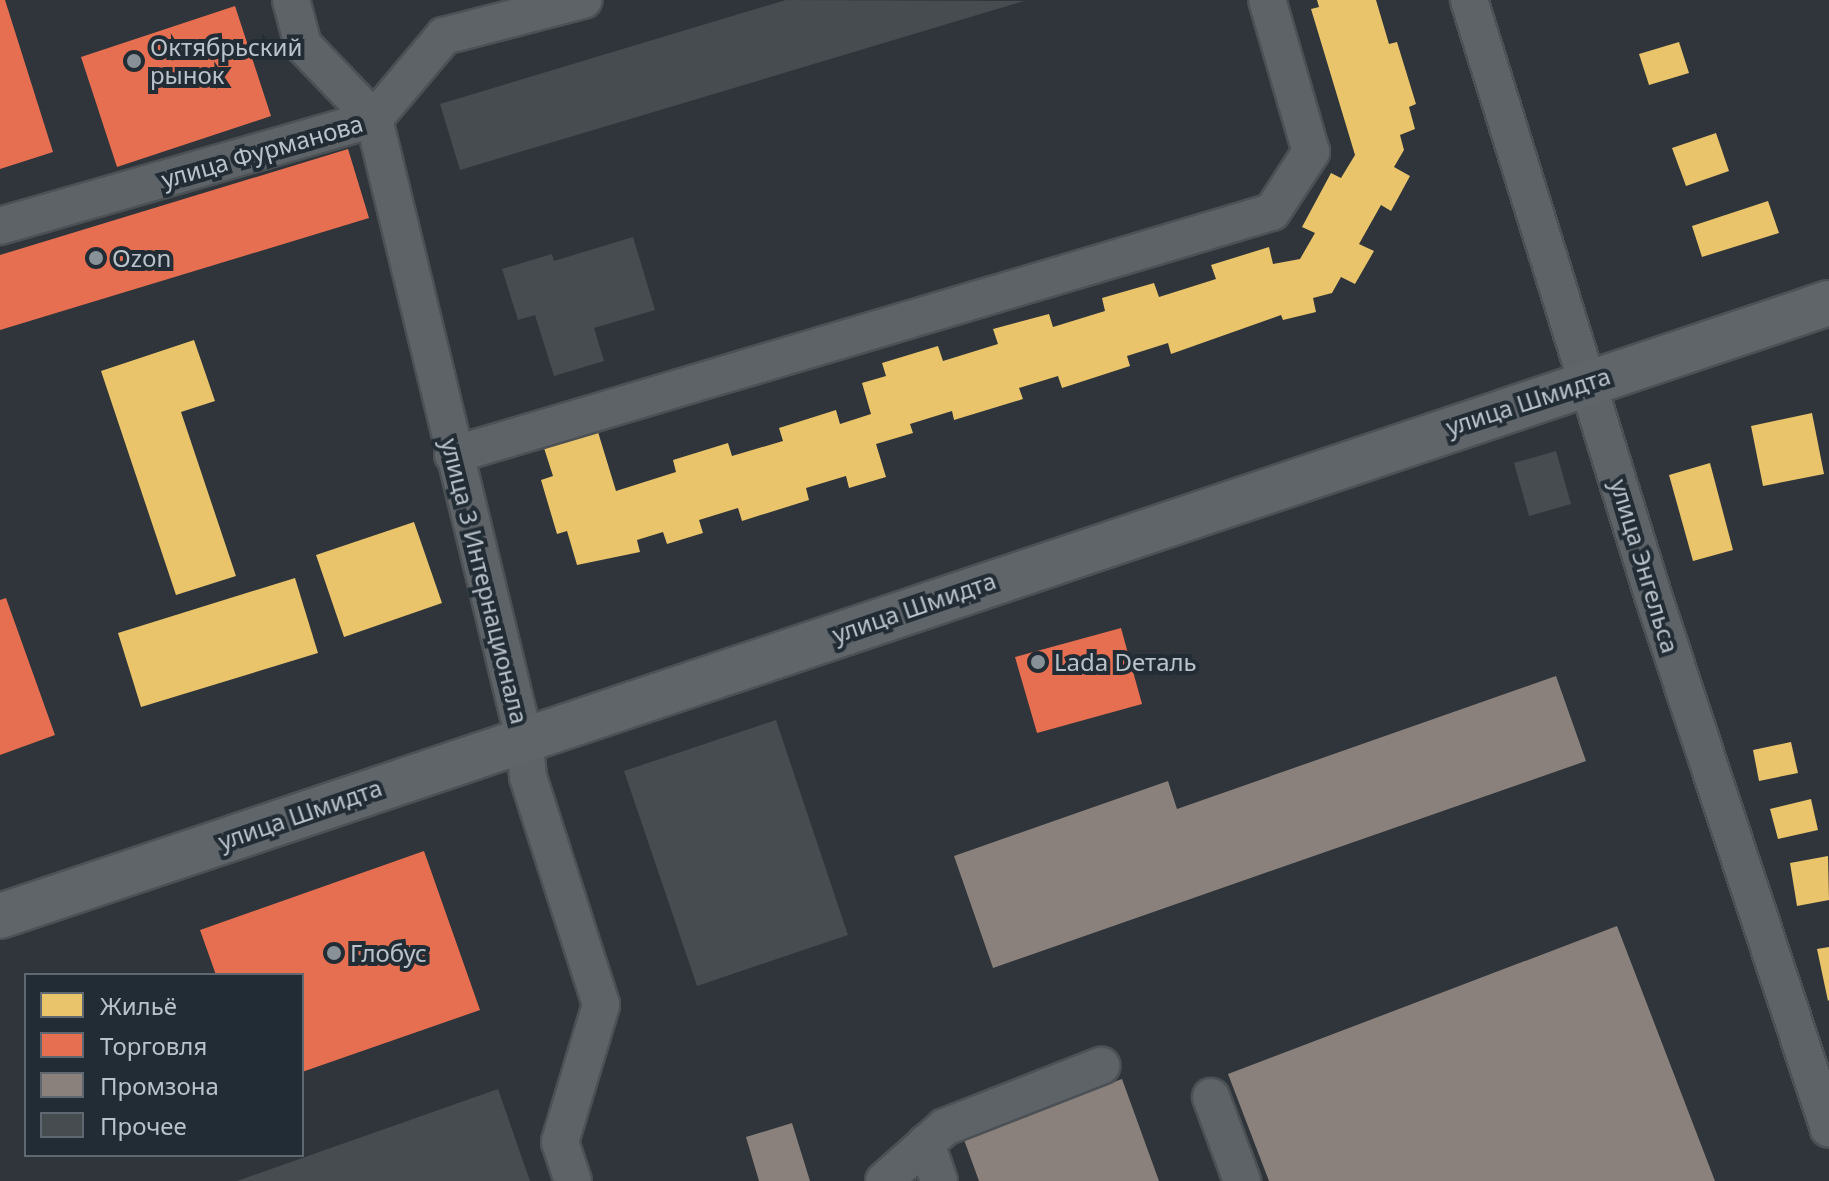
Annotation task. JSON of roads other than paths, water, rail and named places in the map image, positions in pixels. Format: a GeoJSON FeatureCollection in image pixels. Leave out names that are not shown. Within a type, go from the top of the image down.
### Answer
{"type":"FeatureCollection","features":[{"type":"Feature","properties":{"kind":"main road","name":"улица Шмидта"},"geometry":{"type":"LineString","coordinates":[[0,916],[1589,380],[1829,303]]}},
{"type":"Feature","properties":{"kind":"street"},"geometry":{"type":"LineString","coordinates":[[291,0],[303,45],[374,119]]}},
{"type":"Feature","properties":{"kind":"street","name":"улица Фурманова"},"geometry":{"type":"LineString","coordinates":[[0,226],[374,119],[444,36],[583,0]]}},
{"type":"Feature","properties":{"kind":"street"},"geometry":{"type":"LineString","coordinates":[[453,455],[1272,212],[1311,152],[1267,0]]}},
{"type":"Feature","properties":{"kind":"street","name":"улица Энгельса"},"geometry":{"type":"LineString","coordinates":[[1469,0],[1589,380],[1652,592],[1828,1122]]}},
{"type":"Feature","properties":{"kind":"street","name":"улица 3 Интернационала"},"geometry":{"type":"LineString","coordinates":[[374,119],[524,738],[528,777],[601,1005],[560,1142],[573,1181]]}},
{"type":"Feature","properties":{"kind":"street"},"geometry":{"type":"LineString","coordinates":[[884,1181],[945,1127],[1101,1066]]}},
{"type":"Feature","properties":{"kind":"street"},"geometry":{"type":"LineString","coordinates":[[1211,1097],[1242,1181]]}},
{"type":"Feature","properties":{"kind":"street"},"geometry":{"type":"LineString","coordinates":[[926,1143],[939,1181]]}},
{"type":"Feature","properties":{"kind":"place","name":"Октябрьский рынок"},"geometry":{"type":"Point","coordinates":[134,61]}},
{"type":"Feature","properties":{"kind":"place","name":"Ozon"},"geometry":{"type":"Point","coordinates":[96,258]}},
{"type":"Feature","properties":{"kind":"place","name":"Lada Dеталь"},"geometry":{"type":"Point","coordinates":[1038,662]}},
{"type":"Feature","properties":{"kind":"place","name":"Глобус"},"geometry":{"type":"Point","coordinates":[334,953]}}]}
